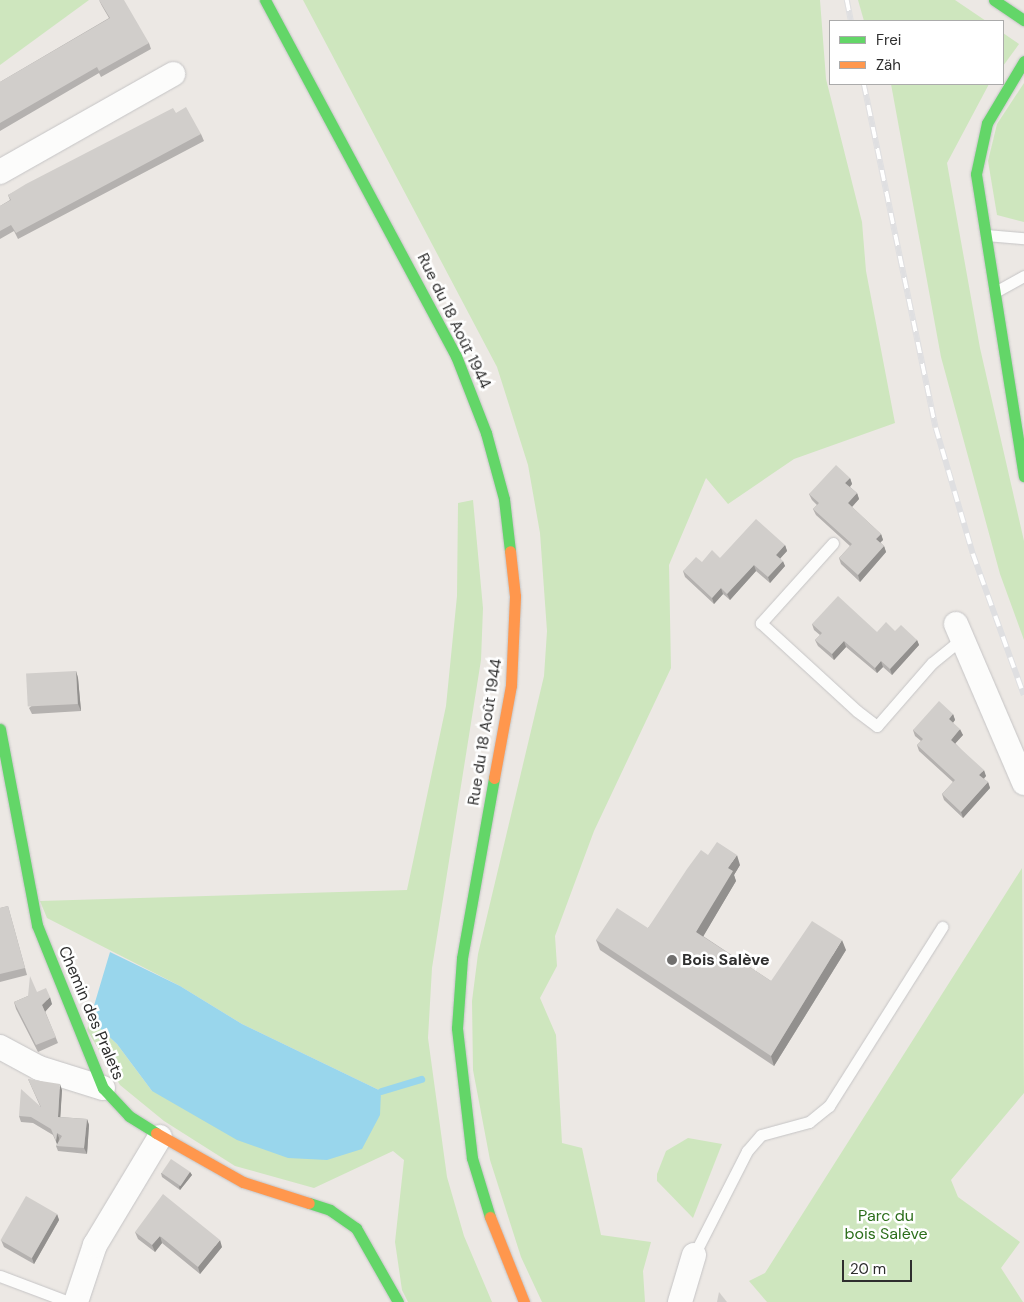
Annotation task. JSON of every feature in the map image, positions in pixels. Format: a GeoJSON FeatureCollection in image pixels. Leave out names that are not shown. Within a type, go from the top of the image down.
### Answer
{"type":"FeatureCollection","features":[{"type":"Feature","properties":{"kind":"main road","name":"Rue du 18 Août 1944"},"geometry":{"type":"LineString","coordinates":[[265,0],[456,356],[486,433],[504,499],[516,596],[510,685],[462,958],[457,1028],[472,1158],[491,1222],[524,1302]]}},
{"type":"Feature","properties":{"kind":"main road"},"geometry":{"type":"LineString","coordinates":[[994,0],[1024,20]]}},
{"type":"Feature","properties":{"kind":"main road"},"geometry":{"type":"LineString","coordinates":[[1024,61],[1000,97],[987,122],[977,159],[983,234],[1024,476]]}},
{"type":"Feature","properties":{"kind":"main road","name":"Chemin des Pralets"},"geometry":{"type":"LineString","coordinates":[[0,729],[37,925],[103,1088],[129,1116],[160,1138],[223,1174],[315,1204],[356,1228],[398,1302]]}},
{"type":"Feature","properties":{"kind":"street"},"geometry":{"type":"LineString","coordinates":[[0,172],[173,74]]}},
{"type":"Feature","properties":{"kind":"street"},"geometry":{"type":"LineString","coordinates":[[958,632],[1024,783]]}},
{"type":"Feature","properties":{"kind":"street"},"geometry":{"type":"LineString","coordinates":[[0,1047],[39,1068],[103,1088]]}},
{"type":"Feature","properties":{"kind":"street"},"geometry":{"type":"LineString","coordinates":[[76,1302],[95,1245],[160,1138]]}},
{"type":"Feature","properties":{"kind":"street"},"geometry":{"type":"LineString","coordinates":[[680,1302],[694,1255]]}},
{"type":"Feature","properties":{"kind":"lane"},"geometry":{"type":"LineString","coordinates":[[983,234],[1024,238]]}},
{"type":"Feature","properties":{"kind":"lane"},"geometry":{"type":"LineString","coordinates":[[992,294],[1024,276]]}},
{"type":"Feature","properties":{"kind":"lane"},"geometry":{"type":"LineString","coordinates":[[833,543],[761,624],[877,726],[958,632]]}},
{"type":"Feature","properties":{"kind":"lane"},"geometry":{"type":"LineString","coordinates":[[694,1255],[747,1151],[762,1135],[809,1122],[825,1111],[942,926]]}},
{"type":"Feature","properties":{"kind":"lane"},"geometry":{"type":"LineString","coordinates":[[0,1276],[68,1302]]}},
{"type":"Feature","properties":{"kind":"green space"},"geometry":{"type":"Polygon","coordinates":[[[0,0],[89,0],[0,65],[0,0]]]}},
{"type":"Feature","properties":{"kind":"green space"},"geometry":{"type":"Polygon","coordinates":[[[303,0],[820,0],[826,79],[862,222],[866,271],[895,423],[794,459],[728,504],[706,478],[669,565],[671,668],[594,831],[555,936],[557,966],[540,998],[556,1035],[562,1143],[582,1148],[601,1235],[651,1242],[643,1271],[645,1302],[542,1302],[521,1257],[490,1160],[473,1070],[472,1001],[478,954],[544,676],[547,631],[540,533],[528,465],[497,367],[303,0]]]}},
{"type":"Feature","properties":{"kind":"green space"},"geometry":{"type":"Polygon","coordinates":[[[858,0],[955,0],[985,20],[864,20],[858,0]]]}},
{"type":"Feature","properties":{"kind":"green space"},"geometry":{"type":"Polygon","coordinates":[[[1004,34],[1019,44],[1004,65],[1004,34]]]}},
{"type":"Feature","properties":{"kind":"green space"},"geometry":{"type":"Polygon","coordinates":[[[1024,83],[1024,222],[997,215],[988,161],[997,124],[1024,83]]]}},
{"type":"Feature","properties":{"kind":"green space"},"geometry":{"type":"Polygon","coordinates":[[[891,85],[988,85],[947,163],[980,348],[1024,541],[1024,640],[1000,574],[941,357],[891,85]]]}},
{"type":"Feature","properties":{"kind":"green space"},"geometry":{"type":"Polygon","coordinates":[[[473,500],[483,608],[481,660],[432,968],[428,1038],[447,1177],[464,1236],[492,1302],[408,1302],[402,1290],[395,1242],[404,1160],[393,1151],[314,1188],[235,1166],[164,1121],[120,1085],[87,1030],[90,1019],[117,1044],[152,1091],[381,1091],[242,1024],[180,986],[47,918],[40,901],[407,890],[446,706],[457,596],[458,503],[473,500]]]}},
{"type":"Feature","properties":{"kind":"green space","name":"Parc du bois Salève"},"geometry":{"type":"Polygon","coordinates":[[[1022,868],[1024,1093],[951,1180],[958,1197],[1020,1242],[1001,1268],[1023,1302],[767,1302],[749,1281],[765,1273],[1022,868]]]}},
{"type":"Feature","properties":{"kind":"green space"},"geometry":{"type":"Polygon","coordinates":[[[688,1138],[722,1144],[693,1218],[657,1181],[657,1174],[666,1151],[688,1138]]]}},
{"type":"Feature","properties":{"kind":"water"},"geometry":{"type":"Polygon","coordinates":[[[110,952],[180,986],[242,1024],[381,1091],[380,1115],[362,1149],[327,1160],[288,1158],[237,1140],[152,1091],[117,1044],[90,1019],[110,952]]]}},
{"type":"Feature","properties":{"kind":"building"},"geometry":{"type":"Polygon","coordinates":[[[99,0],[124,0],[149,43],[99,71],[97,67],[0,123],[0,82],[110,18],[99,0]]]}},
{"type":"Feature","properties":{"kind":"building"},"geometry":{"type":"Polygon","coordinates":[[[186,107],[201,134],[16,233],[11,225],[0,231],[0,206],[11,200],[8,195],[173,108],[176,113],[186,107]]]}},
{"type":"Feature","properties":{"kind":"building"},"geometry":{"type":"Polygon","coordinates":[[[836,465],[850,478],[845,483],[857,493],[848,503],[881,534],[876,539],[884,546],[858,575],[839,558],[852,544],[813,509],[819,503],[809,494],[836,465]]]}},
{"type":"Feature","properties":{"kind":"building"},"geometry":{"type":"Polygon","coordinates":[[[756,519],[785,545],[776,555],[783,561],[768,577],[754,565],[727,594],[721,588],[712,598],[683,571],[696,557],[702,562],[712,550],[720,558],[756,519]]]}},
{"type":"Feature","properties":{"kind":"building"},"geometry":{"type":"Polygon","coordinates":[[[838,596],[877,632],[886,622],[895,631],[901,625],[917,640],[890,669],[881,661],[875,668],[844,641],[832,654],[815,640],[822,633],[812,624],[838,596]]]}},
{"type":"Feature","properties":{"kind":"building"},"geometry":{"type":"Polygon","coordinates":[[[76,671],[78,704],[28,707],[26,674],[76,671]]]}},
{"type":"Feature","properties":{"kind":"building"},"geometry":{"type":"Polygon","coordinates":[[[939,701],[953,714],[949,719],[960,729],[951,740],[984,770],[979,775],[988,782],[961,812],[942,794],[955,780],[917,745],[923,739],[913,730],[939,701]]]}},
{"type":"Feature","properties":{"kind":"building","name":"Bois Salève"},"geometry":{"type":"Polygon","coordinates":[[[717,842],[737,855],[728,868],[733,871],[696,932],[771,981],[812,921],[842,940],[771,1056],[596,940],[617,908],[648,928],[701,850],[708,855],[717,842]]]}},
{"type":"Feature","properties":{"kind":"building"},"geometry":{"type":"Polygon","coordinates":[[[8,906],[25,968],[0,974],[0,908],[8,906]]]}},
{"type":"Feature","properties":{"kind":"building"},"geometry":{"type":"Polygon","coordinates":[[[30,976],[37,992],[46,988],[50,997],[42,1005],[56,1037],[36,1045],[14,1002],[28,996],[30,976]]]}},
{"type":"Feature","properties":{"kind":"building"},"geometry":{"type":"Polygon","coordinates":[[[28,1079],[60,1084],[58,1117],[87,1119],[84,1148],[56,1146],[62,1136],[57,1133],[56,1141],[51,1129],[31,1117],[19,1116],[21,1089],[41,1107],[28,1079]]]}},
{"type":"Feature","properties":{"kind":"building"},"geometry":{"type":"Polygon","coordinates":[[[171,1159],[190,1172],[181,1186],[161,1173],[171,1159]]]}},
{"type":"Feature","properties":{"kind":"building"},"geometry":{"type":"Polygon","coordinates":[[[163,1194],[220,1240],[198,1267],[160,1236],[152,1245],[135,1232],[163,1194]]]}},
{"type":"Feature","properties":{"kind":"building"},"geometry":{"type":"Polygon","coordinates":[[[26,1196],[57,1214],[32,1258],[0,1240],[26,1196]]]}},
{"type":"Feature","properties":{"kind":"building"},"geometry":{"type":"Polygon","coordinates":[[[719,1292],[727,1302],[717,1302],[719,1292]]]}},
{"type":"Feature","properties":{"kind":"waterway"},"geometry":{"type":"LineString","coordinates":[[381,1091],[421,1079]]}},
{"type":"Feature","properties":{"kind":"railway"},"geometry":{"type":"LineString","coordinates":[[847,0],[851,20]]}},
{"type":"Feature","properties":{"kind":"railway"},"geometry":{"type":"LineString","coordinates":[[864,85],[936,428],[973,554],[1024,695]]}},
{"type":"Feature","properties":{"kind":"traffic: fast"},"geometry":{"type":"LineString","coordinates":[[265,0],[456,356],[486,433],[504,499],[510,551]]}},
{"type":"Feature","properties":{"kind":"traffic: fast"},"geometry":{"type":"LineString","coordinates":[[994,0],[1024,20]]}},
{"type":"Feature","properties":{"kind":"traffic: fast"},"geometry":{"type":"LineString","coordinates":[[1024,61],[987,123],[976,174],[1024,476]]}},
{"type":"Feature","properties":{"kind":"traffic: fast"},"geometry":{"type":"LineString","coordinates":[[0,729],[37,925],[103,1088],[129,1116],[156,1133]]}},
{"type":"Feature","properties":{"kind":"traffic: fast"},"geometry":{"type":"LineString","coordinates":[[490,1217],[472,1158],[457,1028],[462,958],[494,778]]}},
{"type":"Feature","properties":{"kind":"traffic: fast"},"geometry":{"type":"LineString","coordinates":[[309,1203],[330,1210],[356,1228],[398,1302]]}},
{"type":"Feature","properties":{"kind":"traffic: slow"},"geometry":{"type":"LineString","coordinates":[[494,778],[511,685],[515,596],[510,551]]}},
{"type":"Feature","properties":{"kind":"traffic: slow"},"geometry":{"type":"LineString","coordinates":[[156,1133],[243,1182],[309,1203]]}},
{"type":"Feature","properties":{"kind":"traffic: slow"},"geometry":{"type":"LineString","coordinates":[[490,1217],[524,1302]]}},
{"type":"Feature","properties":{"kind":"place","name":"Bois Salève"},"geometry":{"type":"Point","coordinates":[672,960]}}]}
